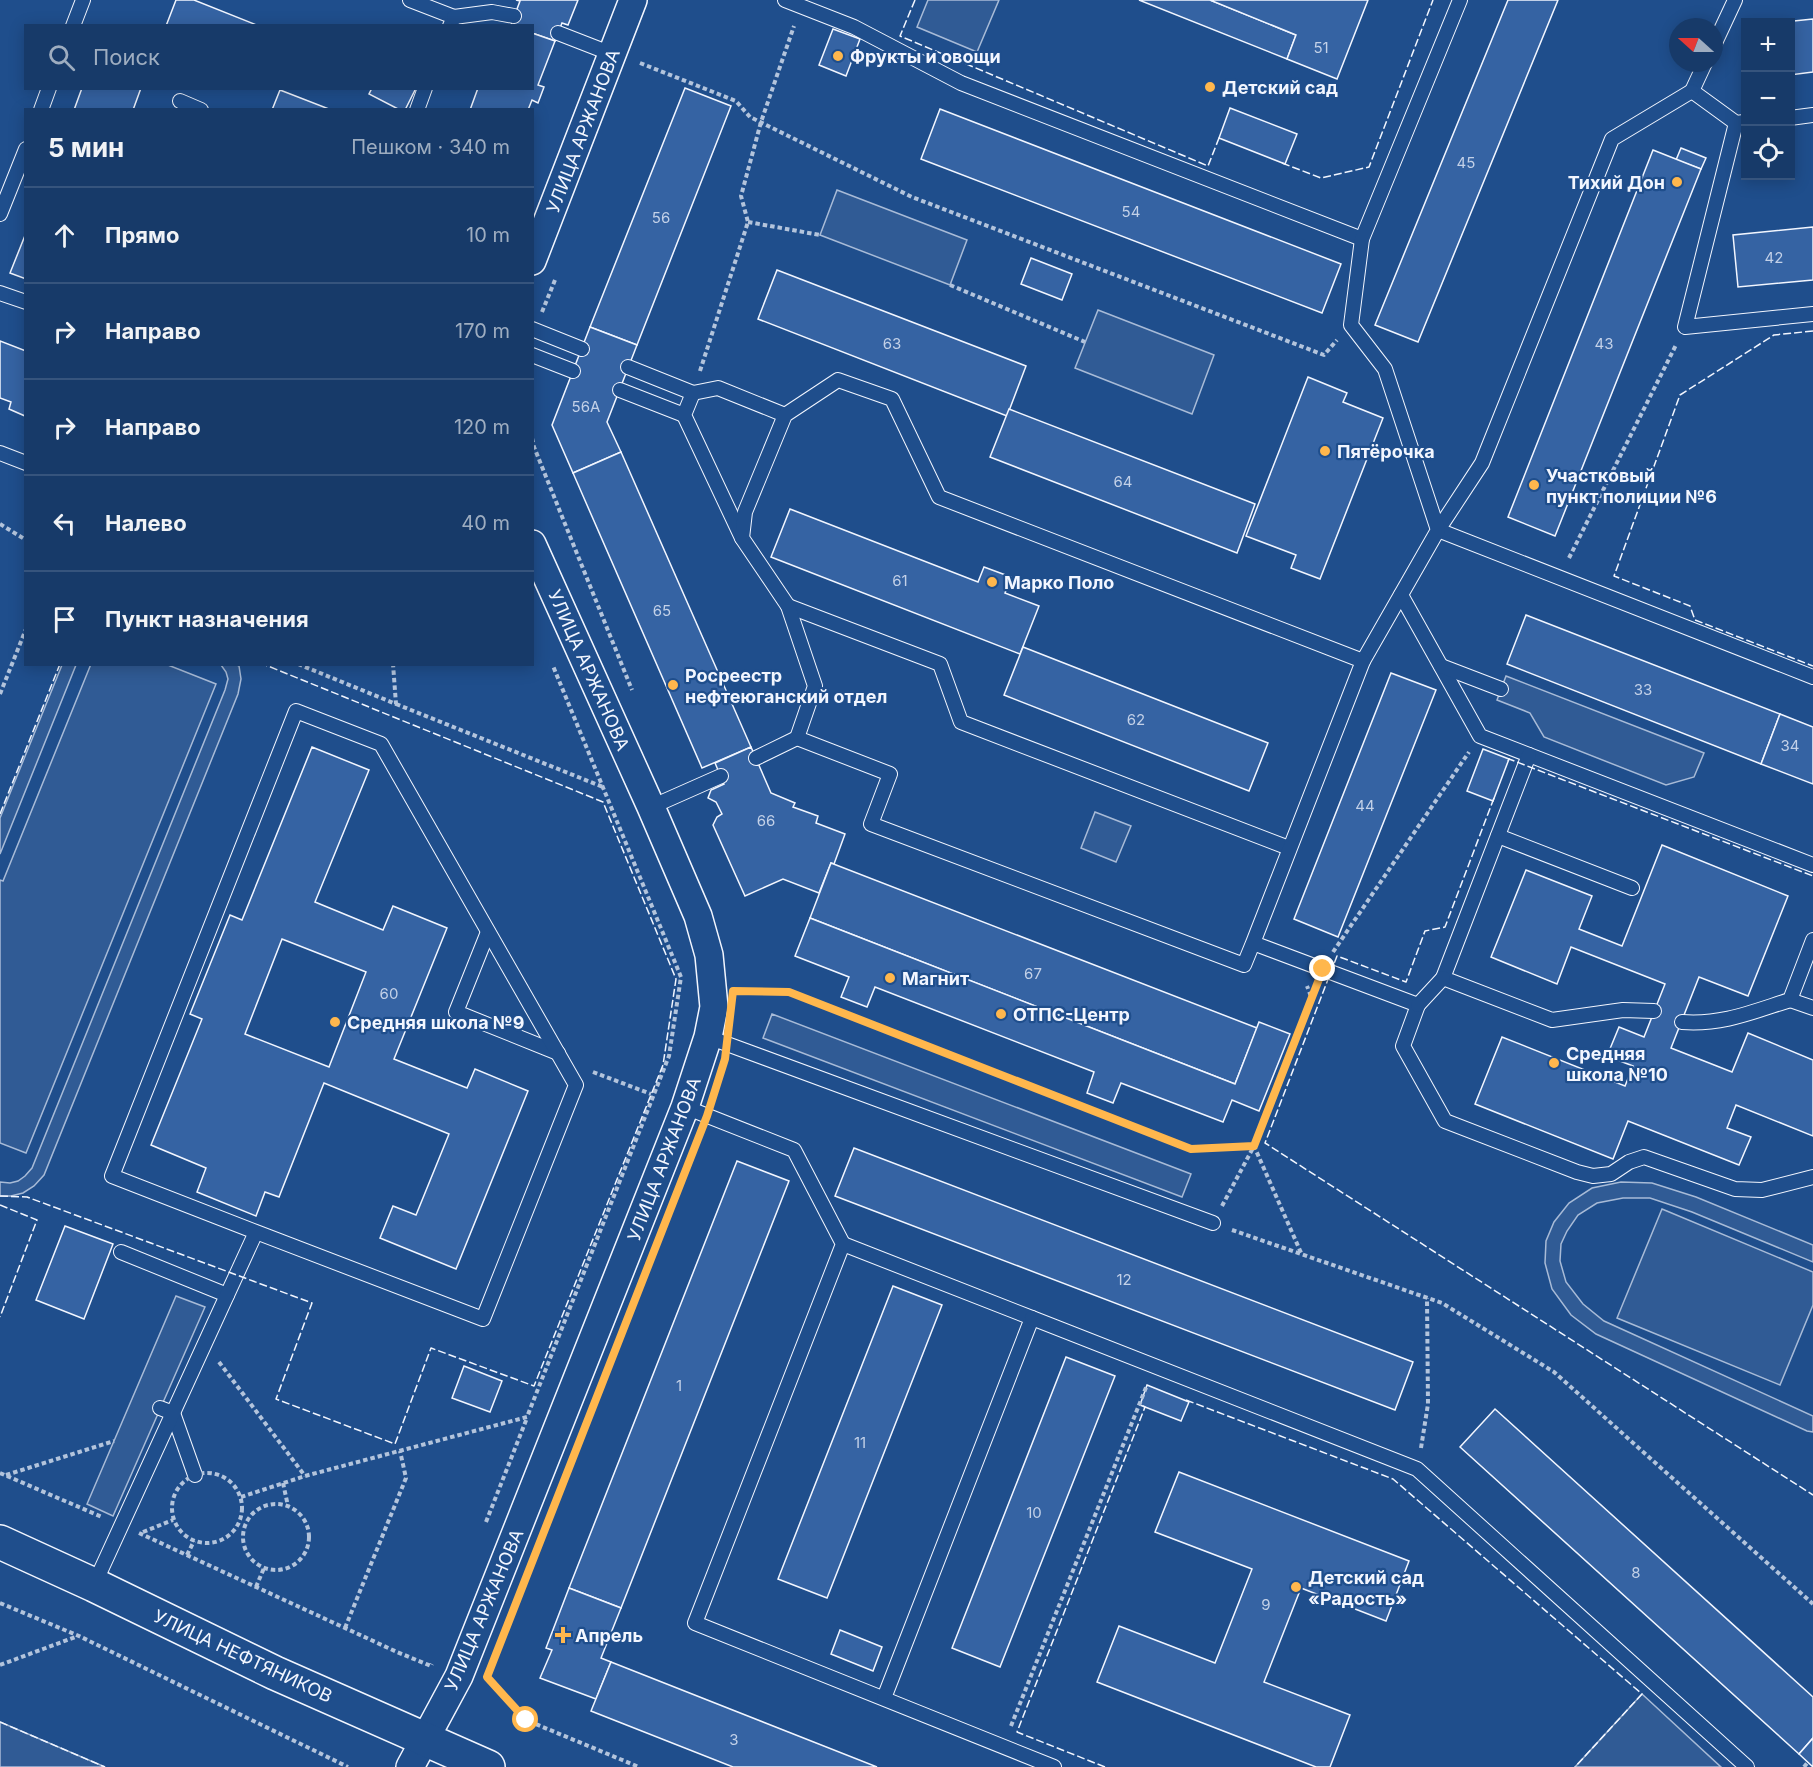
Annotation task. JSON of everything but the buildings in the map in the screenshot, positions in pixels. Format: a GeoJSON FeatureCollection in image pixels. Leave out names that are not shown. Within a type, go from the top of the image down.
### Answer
{"type":"FeatureCollection","features":[{"type":"Feature","properties":{"kind":"main road","name":"УЛИЦА НЕФТЯНИКОВ"},"geometry":{"type":"LineString","coordinates":[[0,1542],[275,1673],[417,1754],[488,1767]]}},
{"type":"Feature","properties":{"kind":"street","name":"УЛИЦА АРЖАНОВА"},"geometry":{"type":"LineString","coordinates":[[534,256],[633,0]]}},
{"type":"Feature","properties":{"kind":"street","name":"УЛИЦА АРЖАНОВА"},"geometry":{"type":"LineString","coordinates":[[417,1754],[459,1676],[686,1107],[708,1037],[714,1007],[709,955],[698,916],[534,548]]}},
{"type":"Feature","properties":{"kind":"lane"},"geometry":{"type":"LineString","coordinates":[[75,24],[83,0]]}},
{"type":"Feature","properties":{"kind":"lane"},"geometry":{"type":"LineString","coordinates":[[410,0],[452,21],[492,12],[514,16]]}},
{"type":"Feature","properties":{"kind":"lane"},"geometry":{"type":"LineString","coordinates":[[785,0],[854,27],[961,83],[1362,239]]}},
{"type":"Feature","properties":{"kind":"lane"},"geometry":{"type":"LineString","coordinates":[[1438,530],[1385,369],[1351,325],[1362,239],[1460,0]]}},
{"type":"Feature","properties":{"kind":"lane"},"geometry":{"type":"LineString","coordinates":[[1723,26],[1735,0]]}},
{"type":"Feature","properties":{"kind":"lane"},"geometry":{"type":"LineString","coordinates":[[558,33],[612,54]]}},
{"type":"Feature","properties":{"kind":"lane"},"geometry":{"type":"LineString","coordinates":[[796,738],[890,774],[871,824],[1244,965],[1363,661],[1438,530],[1482,463],[1612,139],[1692,91],[1701,72]]}},
{"type":"Feature","properties":{"kind":"lane"},"geometry":{"type":"LineString","coordinates":[[42,108],[48,90]]}},
{"type":"Feature","properties":{"kind":"lane"},"geometry":{"type":"LineString","coordinates":[[418,108],[424,90]]}},
{"type":"Feature","properties":{"kind":"lane"},"geometry":{"type":"LineString","coordinates":[[1692,91],[1741,123],[1685,327],[1813,314]]}},
{"type":"Feature","properties":{"kind":"lane"},"geometry":{"type":"LineString","coordinates":[[180,101],[196,108]]}},
{"type":"Feature","properties":{"kind":"lane"},"geometry":{"type":"LineString","coordinates":[[1795,118],[1813,116]]}},
{"type":"Feature","properties":{"kind":"lane"},"geometry":{"type":"LineString","coordinates":[[0,214],[24,154]]}},
{"type":"Feature","properties":{"kind":"lane"},"geometry":{"type":"LineString","coordinates":[[0,293],[24,302]]}},
{"type":"Feature","properties":{"kind":"lane"},"geometry":{"type":"LineString","coordinates":[[534,330],[582,349]]}},
{"type":"Feature","properties":{"kind":"lane"},"geometry":{"type":"LineString","coordinates":[[534,356],[573,371]]}},
{"type":"Feature","properties":{"kind":"lane"},"geometry":{"type":"LineString","coordinates":[[628,367],[693,393],[718,388],[786,415]]}},
{"type":"Feature","properties":{"kind":"lane"},"geometry":{"type":"LineString","coordinates":[[742,538],[745,512],[786,415],[838,380],[892,399],[939,497],[1363,661]]}},
{"type":"Feature","properties":{"kind":"lane"},"geometry":{"type":"LineString","coordinates":[[620,390],[684,415],[742,538],[788,606],[815,686],[796,738],[756,758]]}},
{"type":"Feature","properties":{"kind":"lane"},"geometry":{"type":"LineString","coordinates":[[684,415],[693,393]]}},
{"type":"Feature","properties":{"kind":"lane"},"geometry":{"type":"LineString","coordinates":[[0,453],[24,462]]}},
{"type":"Feature","properties":{"kind":"lane"},"geometry":{"type":"LineString","coordinates":[[1438,530],[1813,677]]}},
{"type":"Feature","properties":{"kind":"lane"},"geometry":{"type":"LineString","coordinates":[[1401,595],[1480,736],[1813,865]]}},
{"type":"Feature","properties":{"kind":"lane"},"geometry":{"type":"LineString","coordinates":[[788,606],[940,664],[961,722],[1289,848]]}},
{"type":"Feature","properties":{"kind":"lane"},"geometry":{"type":"LineString","coordinates":[[1441,666],[1501,689]]}},
{"type":"Feature","properties":{"kind":"lane"},"geometry":{"type":"LineString","coordinates":[[296,711],[381,744],[560,1057],[576,1085],[483,1319],[112,1176],[296,711]]}},
{"type":"Feature","properties":{"kind":"lane"},"geometry":{"type":"LineString","coordinates":[[1529,755],[1443,978],[1418,1005],[1403,1046],[1445,1121],[1593,1176],[1611,1174],[1629,1162],[1644,1157],[1735,1189],[1762,1190],[1813,1177]]}},
{"type":"Feature","properties":{"kind":"lane"},"geometry":{"type":"LineString","coordinates":[[651,807],[721,776]]}},
{"type":"Feature","properties":{"kind":"lane"},"geometry":{"type":"LineString","coordinates":[[1498,837],[1632,888]]}},
{"type":"Feature","properties":{"kind":"lane"},"geometry":{"type":"LineString","coordinates":[[488,932],[456,1012],[560,1057]]}},
{"type":"Feature","properties":{"kind":"lane"},"geometry":{"type":"LineString","coordinates":[[1790,999],[1813,940]]}},
{"type":"Feature","properties":{"kind":"lane"},"geometry":{"type":"LineString","coordinates":[[1253,943],[1418,1005]]}},
{"type":"Feature","properties":{"kind":"lane"},"geometry":{"type":"LineString","coordinates":[[1443,978],[1552,1020],[1623,1010],[1654,1011]]}},
{"type":"Feature","properties":{"kind":"lane"},"geometry":{"type":"LineString","coordinates":[[1682,1022],[1703,1023],[1731,1019],[1790,999],[1813,1008]]}},
{"type":"Feature","properties":{"kind":"lane"},"geometry":{"type":"LineString","coordinates":[[708,1037],[1213,1223]]}},
{"type":"Feature","properties":{"kind":"lane"},"geometry":{"type":"LineString","coordinates":[[686,1107],[794,1150],[843,1244],[1418,1469],[1747,1767]]}},
{"type":"Feature","properties":{"kind":"lane"},"geometry":{"type":"LineString","coordinates":[[94,1585],[122,1526],[166,1411],[205,1343],[256,1232]]}},
{"type":"Feature","properties":{"kind":"lane"},"geometry":{"type":"LineString","coordinates":[[843,1244],[694,1623],[1054,1767]]}},
{"type":"Feature","properties":{"kind":"lane"},"geometry":{"type":"LineString","coordinates":[[122,1252],[227,1295]]}},
{"type":"Feature","properties":{"kind":"lane"},"geometry":{"type":"LineString","coordinates":[[884,1698],[1032,1318]]}},
{"type":"Feature","properties":{"kind":"lane"},"geometry":{"type":"LineString","coordinates":[[166,1411],[195,1475]]}},
{"type":"Feature","properties":{"kind":"path"},"geometry":{"type":"LineString","coordinates":[[693,393],[748,222],[741,196],[761,123],[801,6]]}},
{"type":"Feature","properties":{"kind":"path"},"geometry":{"type":"LineString","coordinates":[[639,63],[736,101],[750,117],[912,197],[1324,355],[1351,325]]}},
{"type":"Feature","properties":{"kind":"path"},"geometry":{"type":"LineString","coordinates":[[748,222],[820,235]]}},
{"type":"Feature","properties":{"kind":"path"},"geometry":{"type":"LineString","coordinates":[[950,285],[1085,342]]}},
{"type":"Feature","properties":{"kind":"path"},"geometry":{"type":"LineString","coordinates":[[1559,578],[1685,327]]}},
{"type":"Feature","properties":{"kind":"path"},"geometry":{"type":"LineString","coordinates":[[534,447],[636,698]]}},
{"type":"Feature","properties":{"kind":"path"},"geometry":{"type":"LineString","coordinates":[[0,525],[24,539]]}},
{"type":"Feature","properties":{"kind":"path"},"geometry":{"type":"LineString","coordinates":[[0,694],[24,634]]}},
{"type":"Feature","properties":{"kind":"path"},"geometry":{"type":"LineString","coordinates":[[303,666],[603,787]]}},
{"type":"Feature","properties":{"kind":"path"},"geometry":{"type":"LineString","coordinates":[[393,666],[396,704]]}},
{"type":"Feature","properties":{"kind":"path"},"geometry":{"type":"LineString","coordinates":[[1480,736],[1326,962],[1254,1146],[1213,1223],[1442,1304],[1554,1372],[1813,1604]]}},
{"type":"Feature","properties":{"kind":"path"},"geometry":{"type":"LineString","coordinates":[[1298,960],[1312,999]]}},
{"type":"Feature","properties":{"kind":"path"},"geometry":{"type":"LineString","coordinates":[[733,991],[789,992],[1191,1149],[1254,1146]]}},
{"type":"Feature","properties":{"kind":"path"},"geometry":{"type":"LineString","coordinates":[[560,1057],[651,1094]]}},
{"type":"Feature","properties":{"kind":"path"},"geometry":{"type":"LineString","coordinates":[[1254,1146],[1302,1255]]}},
{"type":"Feature","properties":{"kind":"path"},"geometry":{"type":"LineString","coordinates":[[1418,1469],[1428,1404],[1426,1298]]}},
{"type":"Feature","properties":{"kind":"path"},"geometry":{"type":"LineString","coordinates":[[205,1343],[305,1476],[241,1497]]}},
{"type":"Feature","properties":{"kind":"path"},"geometry":{"type":"LineString","coordinates":[[1003,1746],[1154,1366]]}},
{"type":"Feature","properties":{"kind":"path"},"geometry":{"type":"LineString","coordinates":[[6,1476],[114,1441]]}},
{"type":"Feature","properties":{"kind":"path"},"geometry":{"type":"LineString","coordinates":[[345,1628],[406,1478],[400,1451]]}},
{"type":"Feature","properties":{"kind":"path"},"geometry":{"type":"LineString","coordinates":[[0,1473],[431,1666]]}},
{"type":"Feature","properties":{"kind":"path"},"geometry":{"type":"LineString","coordinates":[[214,1473],[225,1478],[241,1497],[243,1509],[234,1532],[213,1544],[194,1541],[179,1531],[173,1520],[171,1508],[174,1496],[180,1485],[195,1475],[214,1473]]}},
{"type":"Feature","properties":{"kind":"path"},"geometry":{"type":"LineString","coordinates":[[283,1483],[288,1507]]}},
{"type":"Feature","properties":{"kind":"path"},"geometry":{"type":"LineString","coordinates":[[282,1504],[301,1515],[307,1525],[308,1546],[303,1556],[286,1569],[264,1568],[247,1554],[243,1544],[246,1522],[261,1507],[282,1504]]}},
{"type":"Feature","properties":{"kind":"path"},"geometry":{"type":"LineString","coordinates":[[140,1534],[173,1520]]}},
{"type":"Feature","properties":{"kind":"path"},"geometry":{"type":"LineString","coordinates":[[187,1555],[194,1541]]}},
{"type":"Feature","properties":{"kind":"path"},"geometry":{"type":"LineString","coordinates":[[256,1587],[264,1568]]}},
{"type":"Feature","properties":{"kind":"path"},"geometry":{"type":"LineString","coordinates":[[0,1603],[79,1636],[348,1767]]}},
{"type":"Feature","properties":{"kind":"path"},"geometry":{"type":"LineString","coordinates":[[0,1665],[79,1636]]}},
{"type":"Feature","properties":{"kind":"path"},"geometry":{"type":"LineString","coordinates":[[487,1677],[526,1720],[639,1767]]}},
{"type":"Feature","properties":{"kind":"path"},"geometry":{"type":"LineString","coordinates":[[1804,1767],[1808,1762]]}},
{"type":"Feature","properties":{"kind":"shaded area"},"geometry":{"type":"Polygon","coordinates":[[[928,0],[999,0],[977,52],[917,27],[928,0]]]}},
{"type":"Feature","properties":{"kind":"shaded area"},"geometry":{"type":"Polygon","coordinates":[[[837,190],[967,240],[950,285],[820,235],[837,190]]]}},
{"type":"Feature","properties":{"kind":"shaded area"},"geometry":{"type":"Polygon","coordinates":[[[1098,310],[1214,355],[1192,414],[1075,368],[1098,310]]]}},
{"type":"Feature","properties":{"kind":"shaded area"},"geometry":{"type":"Polygon","coordinates":[[[62,666],[76,666],[0,854],[0,818],[62,666]]]}},
{"type":"Feature","properties":{"kind":"shaded area"},"geometry":{"type":"Polygon","coordinates":[[[90,666],[171,666],[216,684],[26,1153],[0,1143],[0,880],[3,881],[90,666]]]}},
{"type":"Feature","properties":{"kind":"shaded area"},"geometry":{"type":"Polygon","coordinates":[[[222,666],[239,666],[241,679],[238,694],[44,1175],[34,1186],[23,1193],[0,1196],[0,1182],[18,1181],[32,1168],[225,690],[228,679],[222,666]]]}},
{"type":"Feature","properties":{"kind":"shaded area"},"geometry":{"type":"Polygon","coordinates":[[[1506,676],[1704,753],[1694,777],[1666,785],[1544,737],[1530,713],[1497,700],[1506,676]]]}},
{"type":"Feature","properties":{"kind":"shaded area"},"geometry":{"type":"Polygon","coordinates":[[[1095,812],[1131,826],[1116,862],[1081,848],[1095,812]]]}},
{"type":"Feature","properties":{"kind":"shaded area"},"geometry":{"type":"Polygon","coordinates":[[[772,1014],[1191,1174],[1182,1197],[763,1038],[772,1014]]]}},
{"type":"Feature","properties":{"kind":"shaded area"},"geometry":{"type":"Polygon","coordinates":[[[1621,1182],[1652,1183],[1696,1197],[1813,1245],[1813,1262],[1692,1212],[1650,1198],[1623,1198],[1597,1203],[1578,1215],[1561,1244],[1560,1261],[1566,1282],[1583,1304],[1604,1321],[1813,1416],[1813,1432],[1596,1334],[1571,1315],[1552,1289],[1545,1263],[1546,1241],[1554,1222],[1569,1203],[1592,1188],[1621,1182]]]}},
{"type":"Feature","properties":{"kind":"shaded area"},"geometry":{"type":"Polygon","coordinates":[[[1662,1209],[1813,1272],[1813,1305],[1780,1385],[1617,1318],[1662,1209]]]}},
{"type":"Feature","properties":{"kind":"shaded area"},"geometry":{"type":"Polygon","coordinates":[[[176,1296],[205,1307],[113,1516],[87,1504],[176,1296]]]}},
{"type":"Feature","properties":{"kind":"shaded area"},"geometry":{"type":"Polygon","coordinates":[[[1642,1694],[1721,1767],[1575,1767],[1642,1694]]]}},
{"type":"Feature","properties":{"kind":"shaded area"},"geometry":{"type":"Polygon","coordinates":[[[0,1722],[105,1767],[0,1767],[0,1722]]]}},
{"type":"Feature","properties":{"kind":"fence"},"geometry":{"type":"LineString","coordinates":[[915,0],[900,36],[1208,166],[1219,138],[1221,139]]}},
{"type":"Feature","properties":{"kind":"fence"},"geometry":{"type":"LineString","coordinates":[[1282,163],[1321,178],[1369,167],[1433,0]]}},
{"type":"Feature","properties":{"kind":"fence"},"geometry":{"type":"LineString","coordinates":[[1813,331],[1774,335],[1680,395],[1614,576],[1690,606],[1695,620],[1813,666]]}},
{"type":"Feature","properties":{"kind":"fence"},"geometry":{"type":"LineString","coordinates":[[0,814],[59,666]]}},
{"type":"Feature","properties":{"kind":"fence"},"geometry":{"type":"LineString","coordinates":[[0,1196],[27,1197],[312,1303],[276,1399],[395,1444],[431,1348],[534,1386],[663,1065],[676,979],[603,802],[268,666]]}},
{"type":"Feature","properties":{"kind":"fence"},"geometry":{"type":"LineString","coordinates":[[1508,761],[1509,759],[1813,876]]}},
{"type":"Feature","properties":{"kind":"fence"},"geometry":{"type":"LineString","coordinates":[[1494,798],[1445,927],[1425,931],[1406,982],[1337,956],[1265,1143],[1813,1495]]}},
{"type":"Feature","properties":{"kind":"fence"},"geometry":{"type":"LineString","coordinates":[[0,1205],[37,1220],[0,1317]]}},
{"type":"Feature","properties":{"kind":"fence"},"geometry":{"type":"LineString","coordinates":[[1186,1400],[1393,1479],[1642,1694],[1575,1767]]}},
{"type":"Feature","properties":{"kind":"fence"},"geometry":{"type":"LineString","coordinates":[[1105,1767],[1017,1732],[1145,1407],[1143,1406]]}},
{"type":"Feature","properties":{"kind":"fence"},"geometry":{"type":"LineString","coordinates":[[0,1722],[105,1767]]}},
{"type":"Feature","properties":{"kind":"place","name":"Фрукты и овощи"},"geometry":{"type":"Point","coordinates":[838,56]}},
{"type":"Feature","properties":{"kind":"place","name":"Детский сад"},"geometry":{"type":"Point","coordinates":[1210,87]}},
{"type":"Feature","properties":{"kind":"place","name":"Тихий Дон"},"geometry":{"type":"Point","coordinates":[1677,182]}},
{"type":"Feature","properties":{"kind":"place","name":"Пятёрочка"},"geometry":{"type":"Point","coordinates":[1325,451]}},
{"type":"Feature","properties":{"kind":"place","name":"Участковый пункт полиции №6"},"geometry":{"type":"Point","coordinates":[1534,485]}},
{"type":"Feature","properties":{"kind":"place","name":"Марко Поло"},"geometry":{"type":"Point","coordinates":[992,582]}},
{"type":"Feature","properties":{"kind":"place","name":"Росреестр нефтеюганский отдел"},"geometry":{"type":"Point","coordinates":[673,685]}},
{"type":"Feature","properties":{"kind":"place","name":"Магнит"},"geometry":{"type":"Point","coordinates":[890,978]}},
{"type":"Feature","properties":{"kind":"place","name":"ОТПС-Центр"},"geometry":{"type":"Point","coordinates":[1001,1014]}},
{"type":"Feature","properties":{"kind":"place","name":"Средняя школа №9"},"geometry":{"type":"Point","coordinates":[335,1022]}},
{"type":"Feature","properties":{"kind":"place","name":"Средняя школа №10"},"geometry":{"type":"Point","coordinates":[1554,1063]}},
{"type":"Feature","properties":{"kind":"place","name":"Детский сад «Радость»"},"geometry":{"type":"Point","coordinates":[1296,1587]}},
{"type":"Feature","properties":{"kind":"place","name":"Апрель"},"geometry":{"type":"Point","coordinates":[563,1635]}},
{"type":"Feature","properties":{"kind":"route"},"geometry":{"type":"LineString","coordinates":[[526,1720],[487,1677],[707,1116],[725,1059],[733,991],[789,992],[1191,1149],[1254,1146],[1323,969]]}}]}
